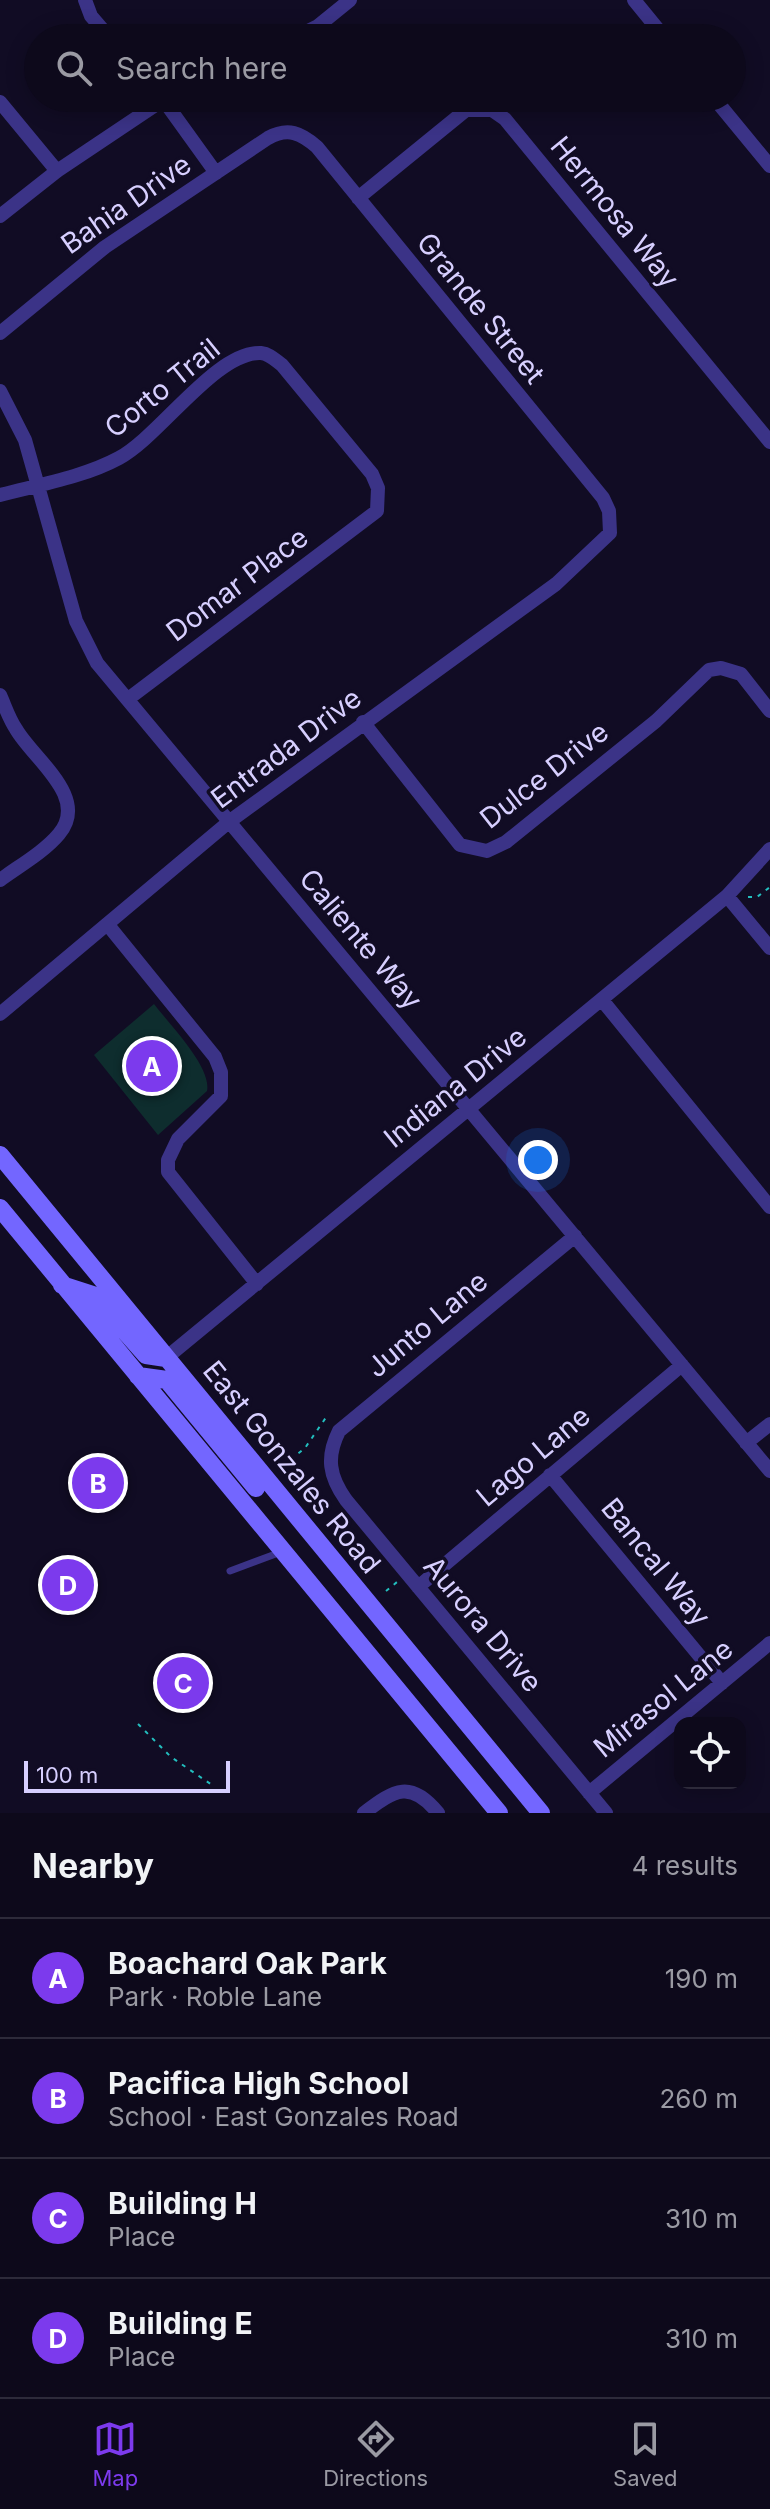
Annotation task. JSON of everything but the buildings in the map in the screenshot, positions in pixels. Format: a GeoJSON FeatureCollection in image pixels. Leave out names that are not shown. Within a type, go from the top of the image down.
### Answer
{"type":"FeatureCollection","features":[{"type":"Feature","properties":{"kind":"main road","name":"East Gonzales Road"},"geometry":{"type":"LineString","coordinates":[[0,1155],[541,1813]]}},
{"type":"Feature","properties":{"kind":"main road"},"geometry":{"type":"LineString","coordinates":[[0,1208],[499,1813]]}},
{"type":"Feature","properties":{"kind":"main road"},"geometry":{"type":"LineString","coordinates":[[62,1285],[93,1295],[146,1355],[166,1358]]}},
{"type":"Feature","properties":{"kind":"main road"},"geometry":{"type":"LineString","coordinates":[[138,1376],[167,1380],[273,1508],[296,1517]]}},
{"type":"Feature","properties":{"kind":"street"},"geometry":{"type":"LineString","coordinates":[[85,0],[98,24]]}},
{"type":"Feature","properties":{"kind":"street"},"geometry":{"type":"LineString","coordinates":[[320,24],[350,0]]}},
{"type":"Feature","properties":{"kind":"street"},"geometry":{"type":"LineString","coordinates":[[634,0],[654,24]]}},
{"type":"Feature","properties":{"kind":"street"},"geometry":{"type":"LineString","coordinates":[[0,102],[57,171]]}},
{"type":"Feature","properties":{"kind":"street"},"geometry":{"type":"LineString","coordinates":[[0,216],[57,171],[145,112]]}},
{"type":"Feature","properties":{"kind":"street"},"geometry":{"type":"LineString","coordinates":[[173,112],[216,173]]}},
{"type":"Feature","properties":{"kind":"street","name":"Hermosa Way"},"geometry":{"type":"LineString","coordinates":[[358,198],[464,112]]}},
{"type":"Feature","properties":{"kind":"street","name":"Hermosa Way"},"geometry":{"type":"LineString","coordinates":[[495,112],[505,119],[770,442]]}},
{"type":"Feature","properties":{"kind":"street"},"geometry":{"type":"LineString","coordinates":[[726,112],[770,166]]}},
{"type":"Feature","properties":{"kind":"street","name":"Bahia Drive"},"geometry":{"type":"LineString","coordinates":[[0,333],[105,247],[268,138],[290,131]]}},
{"type":"Feature","properties":{"kind":"street","name":"Grande Street"},"geometry":{"type":"LineString","coordinates":[[290,131],[299,133],[317,147],[603,498],[609,511],[610,533]]}},
{"type":"Feature","properties":{"kind":"street","name":"Corto Trail"},"geometry":{"type":"LineString","coordinates":[[0,495],[116,460],[154,434],[229,363],[243,356],[265,354],[282,365],[372,474],[378,488],[377,511]]}},
{"type":"Feature","properties":{"kind":"street","name":"Caliente Way"},"geometry":{"type":"LineString","coordinates":[[0,391],[25,440],[76,621],[97,663],[770,1471]]}},
{"type":"Feature","properties":{"kind":"street","name":"Domar Place"},"geometry":{"type":"LineString","coordinates":[[128,699],[377,511]]}},
{"type":"Feature","properties":{"kind":"street","name":"Entrada Drive"},"geometry":{"type":"LineString","coordinates":[[0,1014],[230,821],[556,584],[610,533]]}},
{"type":"Feature","properties":{"kind":"street","name":"Dulce Drive"},"geometry":{"type":"LineString","coordinates":[[363,722],[460,845],[487,851],[506,842],[656,721],[709,670],[721,668],[741,674],[770,711]]}},
{"type":"Feature","properties":{"kind":"street"},"geometry":{"type":"LineString","coordinates":[[0,695],[15,729],[61,786],[69,807],[68,818],[57,837],[0,880]]}},
{"type":"Feature","properties":{"kind":"street","name":"Indiana Drive"},"geometry":{"type":"LineString","coordinates":[[166,1358],[727,896],[770,849]]}},
{"type":"Feature","properties":{"kind":"street"},"geometry":{"type":"LineString","coordinates":[[727,896],[770,948]]}},
{"type":"Feature","properties":{"kind":"street"},"geometry":{"type":"LineString","coordinates":[[108,925],[215,1057],[223,1085],[221,1096],[178,1139],[168,1160],[168,1172],[177,1188],[257,1284]]}},
{"type":"Feature","properties":{"kind":"street"},"geometry":{"type":"LineString","coordinates":[[602,1000],[770,1207]]}},
{"type":"Feature","properties":{"kind":"street","name":"Junto Lane"},"geometry":{"type":"LineString","coordinates":[[329,1463],[331,1446],[339,1431],[575,1236]]}},
{"type":"Feature","properties":{"kind":"street","name":"Lago Lane"},"geometry":{"type":"LineString","coordinates":[[418,1587],[682,1365]]}},
{"type":"Feature","properties":{"kind":"street"},"geometry":{"type":"LineString","coordinates":[[746,1443],[770,1424]]}},
{"type":"Feature","properties":{"kind":"street","name":"Aurora Drive"},"geometry":{"type":"LineString","coordinates":[[329,1463],[335,1485],[346,1500],[606,1813]]}},
{"type":"Feature","properties":{"kind":"street","name":"Bancal Way"},"geometry":{"type":"LineString","coordinates":[[550,1475],[722,1683]]}},
{"type":"Feature","properties":{"kind":"street","name":"Mirasol Lane"},"geometry":{"type":"LineString","coordinates":[[589,1793],[770,1643]]}},
{"type":"Feature","properties":{"kind":"street"},"geometry":{"type":"LineString","coordinates":[[364,1813],[381,1800],[405,1790],[420,1793],[438,1813]]}},
{"type":"Feature","properties":{"kind":"lane"},"geometry":{"type":"LineString","coordinates":[[230,1571],[283,1552]]}},
{"type":"Feature","properties":{"kind":"path"},"geometry":{"type":"LineString","coordinates":[[727,896],[757,897],[770,887]]}},
{"type":"Feature","properties":{"kind":"path"},"geometry":{"type":"LineString","coordinates":[[283,1466],[305,1448],[327,1416]]}},
{"type":"Feature","properties":{"kind":"path"},"geometry":{"type":"LineString","coordinates":[[138,1724],[171,1757],[212,1785]]}},
{"type":"Feature","properties":{"kind":"green space"},"geometry":{"type":"Polygon","coordinates":[[[154,1004],[196,1058],[207,1081],[207,1091],[158,1135],[94,1055],[154,1004]]]}},
{"type":"Feature","properties":{"kind":"place","name":"Boachard Oak Park"},"geometry":{"type":"Point","coordinates":[152,1066]}},
{"type":"Feature","properties":{"kind":"place","name":"Pacifica High School"},"geometry":{"type":"Point","coordinates":[98,1483]}},
{"type":"Feature","properties":{"kind":"place","name":"Building E"},"geometry":{"type":"Point","coordinates":[68,1585]}},
{"type":"Feature","properties":{"kind":"place","name":"Building H"},"geometry":{"type":"Point","coordinates":[183,1683]}}]}
